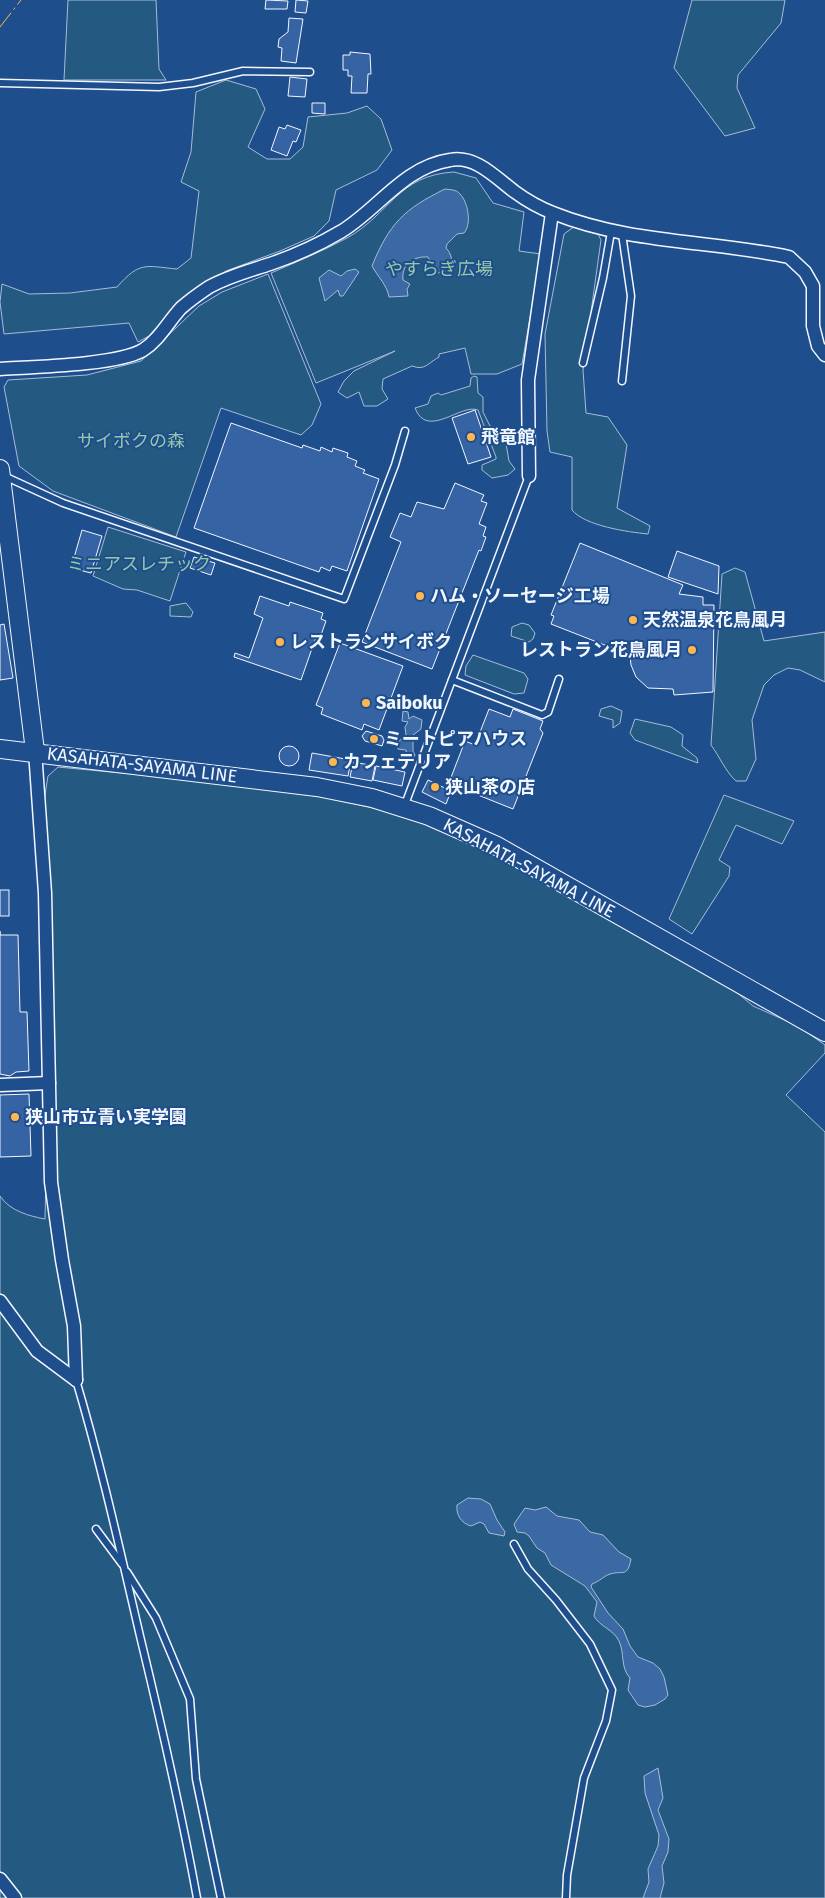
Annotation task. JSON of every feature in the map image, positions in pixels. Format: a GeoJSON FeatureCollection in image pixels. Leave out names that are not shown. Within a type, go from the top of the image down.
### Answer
{"type":"FeatureCollection","features":[{"type":"Feature","properties":{"kind":"main road"},"geometry":{"type":"LineString","coordinates":[[0,469],[35,751]]}},
{"type":"Feature","properties":{"kind":"main road","name":"KASAHATA-SAYAMA LINE"},"geometry":{"type":"LineString","coordinates":[[0,749],[35,751],[173,771],[317,787],[372,798],[404,808],[451,825],[497,846],[825,1032]]}},
{"type":"Feature","properties":{"kind":"street"},"geometry":{"type":"LineString","coordinates":[[0,369],[78,364],[126,356],[142,350],[158,336],[182,308],[208,288],[235,274],[297,252],[343,230],[407,177],[428,166],[452,159],[474,163],[493,173],[514,192],[552,212],[616,233],[789,258],[805,272],[813,286],[813,326],[818,346],[825,355]]}},
{"type":"Feature","properties":{"kind":"street"},"geometry":{"type":"LineString","coordinates":[[529,476],[528,380],[552,212]]}},
{"type":"Feature","properties":{"kind":"street"},"geometry":{"type":"LineString","coordinates":[[35,751],[45,893],[52,1182],[62,1260],[74,1326],[76,1380]]}},
{"type":"Feature","properties":{"kind":"street"},"geometry":{"type":"LineString","coordinates":[[0,1085],[49,1083]]}},
{"type":"Feature","properties":{"kind":"street"},"geometry":{"type":"LineString","coordinates":[[0,1301],[37,1351],[76,1380]]}},
{"type":"Feature","properties":{"kind":"street"},"geometry":{"type":"LineString","coordinates":[[0,1879],[15,1898]]}},
{"type":"Feature","properties":{"kind":"lane"},"geometry":{"type":"LineString","coordinates":[[0,83],[159,87],[194,83],[243,71],[310,72]]}},
{"type":"Feature","properties":{"kind":"lane"},"geometry":{"type":"LineString","coordinates":[[582,363],[616,233]]}},
{"type":"Feature","properties":{"kind":"lane"},"geometry":{"type":"LineString","coordinates":[[616,233],[631,296],[622,381]]}},
{"type":"Feature","properties":{"kind":"lane"},"geometry":{"type":"LineString","coordinates":[[0,474],[63,503],[344,599],[395,465],[404,431]]}},
{"type":"Feature","properties":{"kind":"lane"},"geometry":{"type":"LineString","coordinates":[[404,808],[529,476]]}},
{"type":"Feature","properties":{"kind":"lane"},"geometry":{"type":"LineString","coordinates":[[452,680],[542,715],[548,712],[559,679]]}},
{"type":"Feature","properties":{"kind":"lane"},"geometry":{"type":"LineString","coordinates":[[76,1380],[100,1462],[158,1714],[197,1898]]}},
{"type":"Feature","properties":{"kind":"lane"},"geometry":{"type":"LineString","coordinates":[[96,1529],[124,1567],[156,1618],[190,1699],[196,1779],[221,1898]]}},
{"type":"Feature","properties":{"kind":"lane"},"geometry":{"type":"LineString","coordinates":[[514,1544],[528,1569],[556,1600],[590,1644],[612,1690],[606,1721],[584,1778],[567,1875],[566,1898]]}},
{"type":"Feature","properties":{"kind":"green space"},"geometry":{"type":"Polygon","coordinates":[[[68,0],[156,0],[159,69],[166,80],[64,80],[68,0]]]}},
{"type":"Feature","properties":{"kind":"green space"},"geometry":{"type":"Polygon","coordinates":[[[692,0],[785,0],[781,23],[738,75],[737,88],[755,128],[725,136],[674,68],[692,0]]]}},
{"type":"Feature","properties":{"kind":"green space"},"geometry":{"type":"Polygon","coordinates":[[[226,80],[256,89],[265,109],[248,147],[267,159],[290,159],[303,147],[308,117],[347,113],[367,106],[381,119],[392,150],[377,170],[336,190],[329,221],[314,236],[226,271],[171,313],[149,336],[138,342],[129,323],[4,334],[0,302],[2,284],[29,294],[70,293],[117,287],[138,269],[150,267],[177,269],[191,258],[199,191],[181,182],[191,152],[196,92],[226,80]]]}},
{"type":"Feature","properties":{"kind":"green space","name":"やすらぎ広場"},"geometry":{"type":"Polygon","coordinates":[[[454,172],[476,178],[493,203],[524,212],[519,251],[541,254],[522,364],[497,374],[471,374],[465,348],[439,354],[439,357],[426,366],[420,368],[412,366],[383,379],[382,389],[388,399],[377,406],[364,406],[359,392],[347,398],[338,392],[344,381],[354,371],[395,351],[316,383],[271,273],[347,238],[374,218],[407,188],[420,180],[454,172]]]}},
{"type":"Feature","properties":{"kind":"green space"},"geometry":{"type":"Polygon","coordinates":[[[575,226],[598,234],[601,240],[583,370],[586,413],[608,417],[627,445],[617,508],[650,526],[648,534],[607,527],[578,516],[572,510],[572,457],[550,452],[547,431],[545,334],[564,234],[575,226]]]}},
{"type":"Feature","properties":{"kind":"green space","name":"サイボクの森"},"geometry":{"type":"Polygon","coordinates":[[[268,274],[321,404],[312,425],[301,435],[221,408],[176,537],[53,491],[19,466],[4,387],[8,380],[87,375],[141,361],[199,306],[222,292],[268,274]]]}},
{"type":"Feature","properties":{"kind":"green space"},"geometry":{"type":"Polygon","coordinates":[[[477,377],[478,393],[483,397],[483,412],[490,426],[504,432],[509,461],[515,469],[508,475],[492,478],[482,470],[482,465],[496,459],[496,457],[478,410],[471,409],[436,421],[428,421],[420,417],[415,408],[428,404],[431,396],[438,393],[441,395],[470,386],[471,378],[477,377]]]}},
{"type":"Feature","properties":{"kind":"green space","name":"ミニアスレチック"},"geometry":{"type":"Polygon","coordinates":[[[108,527],[186,552],[170,601],[137,590],[123,589],[93,576],[108,527]]]}},
{"type":"Feature","properties":{"kind":"green space"},"geometry":{"type":"Polygon","coordinates":[[[735,568],[745,572],[764,641],[825,632],[825,682],[800,670],[788,668],[774,675],[764,685],[752,720],[756,759],[746,781],[736,781],[732,777],[711,745],[722,574],[735,568]]]}},
{"type":"Feature","properties":{"kind":"green space"},"geometry":{"type":"Polygon","coordinates":[[[186,603],[193,612],[191,617],[170,616],[170,606],[186,603]]]}},
{"type":"Feature","properties":{"kind":"green space"},"geometry":{"type":"Polygon","coordinates":[[[522,623],[529,625],[535,633],[533,639],[529,642],[511,636],[512,627],[522,623]]]}},
{"type":"Feature","properties":{"kind":"green space"},"geometry":{"type":"Polygon","coordinates":[[[473,655],[524,673],[528,679],[524,693],[514,694],[465,675],[466,666],[473,655]]]}},
{"type":"Feature","properties":{"kind":"green space"},"geometry":{"type":"Polygon","coordinates":[[[611,706],[622,711],[620,723],[613,728],[613,720],[599,716],[601,709],[611,706]]]}},
{"type":"Feature","properties":{"kind":"green space"},"geometry":{"type":"Polygon","coordinates":[[[635,719],[671,727],[683,735],[682,746],[697,758],[698,763],[635,740],[630,733],[635,719]]]}},
{"type":"Feature","properties":{"kind":"green space"},"geometry":{"type":"Polygon","coordinates":[[[58,767],[184,779],[323,797],[400,814],[450,835],[483,846],[549,883],[578,902],[728,985],[753,1006],[798,1026],[825,1045],[825,1053],[786,1095],[825,1132],[825,1898],[0,1898],[0,1196],[14,1209],[45,1219],[50,992],[53,970],[44,801],[48,776],[58,767]]]}},
{"type":"Feature","properties":{"kind":"green space"},"geometry":{"type":"Polygon","coordinates":[[[724,795],[794,821],[782,844],[736,825],[719,860],[730,867],[729,876],[692,934],[669,919],[724,795]]]}},
{"type":"Feature","properties":{"kind":"shaded area"},"geometry":{"type":"Polygon","coordinates":[[[445,189],[455,190],[460,194],[465,202],[468,213],[468,224],[464,233],[457,234],[447,244],[446,248],[451,258],[450,270],[438,273],[428,257],[413,260],[406,265],[403,274],[403,280],[410,284],[407,289],[408,296],[389,297],[372,266],[378,251],[399,219],[431,196],[445,189]]]}},
{"type":"Feature","properties":{"kind":"shaded area"},"geometry":{"type":"Polygon","coordinates":[[[355,269],[359,272],[343,296],[340,296],[338,290],[325,301],[319,278],[329,270],[341,276],[347,271],[355,269]]]}},
{"type":"Feature","properties":{"kind":"shaded area"},"geometry":{"type":"Polygon","coordinates":[[[403,711],[408,712],[409,719],[413,716],[422,720],[421,729],[413,735],[413,751],[415,755],[412,760],[407,757],[406,750],[398,749],[396,744],[406,735],[405,727],[408,722],[402,721],[403,711]]]}},
{"type":"Feature","properties":{"kind":"shaded area"},"geometry":{"type":"Polygon","coordinates":[[[468,1498],[481,1499],[490,1504],[505,1532],[504,1536],[489,1533],[484,1524],[480,1522],[471,1526],[462,1521],[457,1512],[457,1505],[468,1498]]]}},
{"type":"Feature","properties":{"kind":"shaded area"},"geometry":{"type":"Polygon","coordinates":[[[546,1507],[557,1516],[579,1520],[590,1532],[603,1535],[619,1552],[631,1559],[626,1571],[608,1575],[592,1584],[591,1587],[608,1613],[623,1629],[630,1646],[638,1657],[653,1663],[660,1669],[668,1695],[655,1705],[645,1707],[638,1705],[628,1690],[630,1678],[625,1669],[619,1641],[594,1616],[597,1602],[585,1586],[551,1565],[545,1553],[537,1548],[529,1536],[525,1533],[517,1532],[514,1524],[525,1508],[535,1510],[546,1507]]]}},
{"type":"Feature","properties":{"kind":"shaded area"},"geometry":{"type":"Polygon","coordinates":[[[658,1768],[663,1798],[658,1810],[669,1839],[668,1852],[662,1866],[664,1883],[660,1898],[643,1898],[649,1882],[648,1869],[658,1846],[659,1835],[645,1793],[644,1776],[658,1768]]]}},
{"type":"Feature","properties":{"kind":"building"},"geometry":{"type":"Polygon","coordinates":[[[266,0],[288,1],[287,9],[265,9],[266,0]]]}},
{"type":"Feature","properties":{"kind":"building"},"geometry":{"type":"Polygon","coordinates":[[[296,0],[308,1],[306,13],[295,12],[296,0]]]}},
{"type":"Feature","properties":{"kind":"building"},"geometry":{"type":"Polygon","coordinates":[[[289,18],[303,19],[296,63],[281,61],[282,48],[278,47],[279,39],[288,32],[289,18]]]}},
{"type":"Feature","properties":{"kind":"building"},"geometry":{"type":"Polygon","coordinates":[[[350,52],[370,54],[371,74],[368,74],[367,93],[351,93],[352,76],[348,76],[348,70],[343,70],[343,55],[350,55],[350,52]]]}},
{"type":"Feature","properties":{"kind":"building"},"geometry":{"type":"Polygon","coordinates":[[[290,77],[307,79],[305,97],[288,96],[290,77]]]}},
{"type":"Feature","properties":{"kind":"building"},"geometry":{"type":"Polygon","coordinates":[[[312,103],[325,103],[325,114],[312,113],[312,103]]]}},
{"type":"Feature","properties":{"kind":"building"},"geometry":{"type":"Polygon","coordinates":[[[287,125],[301,130],[296,142],[293,141],[287,156],[271,150],[279,127],[285,129],[287,125]]]}},
{"type":"Feature","properties":{"kind":"building","name":"飛竜館"},"geometry":{"type":"Polygon","coordinates":[[[475,410],[491,457],[468,464],[452,418],[475,410]]]}},
{"type":"Feature","properties":{"kind":"building"},"geometry":{"type":"Polygon","coordinates":[[[231,423],[302,448],[303,445],[320,451],[321,447],[332,452],[333,448],[348,453],[347,457],[357,461],[355,466],[365,470],[363,473],[379,479],[347,571],[332,566],[330,571],[321,567],[319,572],[194,528],[231,423]]]}},
{"type":"Feature","properties":{"kind":"building","name":"ハム・ソーセージ工場"},"geometry":{"type":"Polygon","coordinates":[[[455,483],[484,495],[481,501],[487,503],[479,524],[486,527],[483,536],[486,537],[481,551],[479,550],[432,669],[362,642],[401,542],[390,537],[400,513],[411,517],[417,502],[444,509],[455,483]]]}},
{"type":"Feature","properties":{"kind":"building"},"geometry":{"type":"Polygon","coordinates":[[[82,530],[102,536],[91,573],[71,568],[82,530]]]}},
{"type":"Feature","properties":{"kind":"building","name":"天然温泉花鳥風月"},"geometry":{"type":"Polygon","coordinates":[[[580,543],[683,585],[679,594],[703,597],[703,605],[714,605],[713,692],[674,695],[673,689],[648,688],[636,677],[631,665],[630,655],[551,624],[554,616],[551,615],[580,543]]]}},
{"type":"Feature","properties":{"kind":"building"},"geometry":{"type":"Polygon","coordinates":[[[677,551],[719,566],[718,594],[668,577],[677,551]]]}},
{"type":"Feature","properties":{"kind":"building"},"geometry":{"type":"Polygon","coordinates":[[[194,557],[215,563],[211,575],[190,568],[194,557]]]}},
{"type":"Feature","properties":{"kind":"building"},"geometry":{"type":"Polygon","coordinates":[[[260,596],[289,606],[290,602],[323,613],[321,619],[326,621],[320,638],[316,637],[301,680],[234,657],[235,653],[249,658],[263,618],[254,614],[260,596]]]}},
{"type":"Feature","properties":{"kind":"building"},"geometry":{"type":"Polygon","coordinates":[[[4,624],[13,678],[0,680],[0,625],[4,624]]]}},
{"type":"Feature","properties":{"kind":"building"},"geometry":{"type":"Polygon","coordinates":[[[340,643],[403,666],[379,730],[364,724],[362,730],[321,714],[323,708],[316,705],[340,643]]]}},
{"type":"Feature","properties":{"kind":"building"},"geometry":{"type":"Polygon","coordinates":[[[489,709],[510,717],[513,709],[543,721],[540,729],[543,733],[513,809],[473,793],[474,789],[450,780],[465,741],[475,745],[489,709]]]}},
{"type":"Feature","properties":{"kind":"building","name":"ミートピアハウス"},"geometry":{"type":"Polygon","coordinates":[[[366,731],[382,736],[384,740],[382,746],[365,741],[362,736],[366,731]]]}},
{"type":"Feature","properties":{"kind":"building"},"geometry":{"type":"Polygon","coordinates":[[[289,746],[296,749],[299,756],[296,763],[289,766],[282,763],[279,756],[282,749],[289,746]]]}},
{"type":"Feature","properties":{"kind":"building"},"geometry":{"type":"Polygon","coordinates":[[[312,753],[351,760],[348,776],[309,770],[312,753]]]}},
{"type":"Feature","properties":{"kind":"building"},"geometry":{"type":"Polygon","coordinates":[[[353,762],[375,766],[372,781],[350,777],[353,762]]]}},
{"type":"Feature","properties":{"kind":"building"},"geometry":{"type":"Polygon","coordinates":[[[376,766],[405,772],[402,786],[373,780],[376,766]]]}},
{"type":"Feature","properties":{"kind":"building"},"geometry":{"type":"Polygon","coordinates":[[[428,780],[451,791],[446,804],[422,792],[428,780]]]}},
{"type":"Feature","properties":{"kind":"building"},"geometry":{"type":"Polygon","coordinates":[[[0,890],[9,890],[9,916],[0,916],[0,890]]]}},
{"type":"Feature","properties":{"kind":"building"},"geometry":{"type":"Polygon","coordinates":[[[0,935],[18,935],[20,1012],[27,1012],[29,1071],[16,1072],[10,1076],[0,1074],[0,935]]]}},
{"type":"Feature","properties":{"kind":"building","name":"狭山市立青い実学園"},"geometry":{"type":"Polygon","coordinates":[[[29,1094],[31,1156],[0,1157],[0,1095],[29,1094]]]}},
{"type":"Feature","properties":{"kind":"power"},"geometry":{"type":"LineString","coordinates":[[0,27],[21,0]]}},
{"type":"Feature","properties":{"kind":"place","name":"飛竜館"},"geometry":{"type":"Point","coordinates":[471,437]}},
{"type":"Feature","properties":{"kind":"place","name":"ハム・ソーセージ工場"},"geometry":{"type":"Point","coordinates":[420,596]}},
{"type":"Feature","properties":{"kind":"place","name":"天然温泉花鳥風月"},"geometry":{"type":"Point","coordinates":[633,620]}},
{"type":"Feature","properties":{"kind":"place","name":"レストランサイボク"},"geometry":{"type":"Point","coordinates":[280,642]}},
{"type":"Feature","properties":{"kind":"place","name":"レストラン花鳥風月"},"geometry":{"type":"Point","coordinates":[692,650]}},
{"type":"Feature","properties":{"kind":"place","name":"Saiboku"},"geometry":{"type":"Point","coordinates":[366,703]}},
{"type":"Feature","properties":{"kind":"place","name":"ミートピアハウス"},"geometry":{"type":"Point","coordinates":[374,739]}},
{"type":"Feature","properties":{"kind":"place","name":"カフェテリア"},"geometry":{"type":"Point","coordinates":[333,762]}},
{"type":"Feature","properties":{"kind":"place","name":"狭山茶の店"},"geometry":{"type":"Point","coordinates":[435,787]}},
{"type":"Feature","properties":{"kind":"place","name":"狭山市立青い実学園"},"geometry":{"type":"Point","coordinates":[15,1117]}}]}
